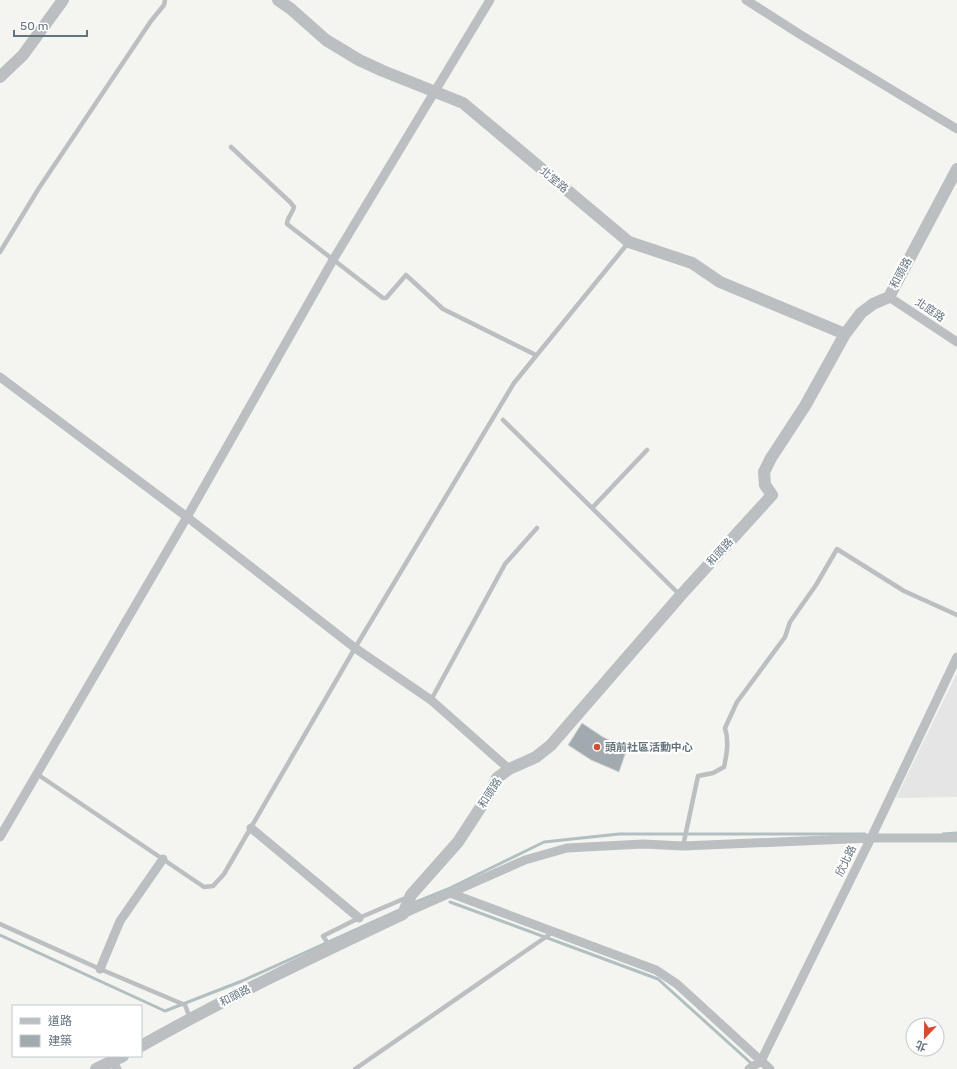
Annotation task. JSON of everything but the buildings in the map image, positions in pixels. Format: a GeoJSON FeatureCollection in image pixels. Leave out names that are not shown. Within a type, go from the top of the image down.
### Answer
{"type":"FeatureCollection","features":[{"type":"Feature","properties":{"kind":"street"},"geometry":{"type":"LineString","coordinates":[[0,77],[23,55],[63,0]]}},
{"type":"Feature","properties":{"kind":"street","name":"北堂路"},"geometry":{"type":"LineString","coordinates":[[278,0],[291,9],[326,40],[360,60],[383,71],[463,103],[629,242],[692,263],[720,282],[845,334]]}},
{"type":"Feature","properties":{"kind":"street"},"geometry":{"type":"LineString","coordinates":[[0,837],[187,517],[333,260],[436,92],[490,0]]}},
{"type":"Feature","properties":{"kind":"street"},"geometry":{"type":"LineString","coordinates":[[746,0],[957,129]]}},
{"type":"Feature","properties":{"kind":"street","name":"和頭路"},"geometry":{"type":"LineString","coordinates":[[142,1045],[190,1018],[403,914],[411,896],[458,842],[488,796],[497,778],[509,769],[536,757],[551,745],[680,595],[772,495],[765,486],[764,472],[771,458],[805,406],[845,334],[861,313],[873,304],[889,297],[957,169]]}},
{"type":"Feature","properties":{"kind":"street","name":"北庭路"},"geometry":{"type":"LineString","coordinates":[[889,297],[957,342]]}},
{"type":"Feature","properties":{"kind":"street"},"geometry":{"type":"LineString","coordinates":[[0,377],[187,517],[355,648],[431,700],[509,769]]}},
{"type":"Feature","properties":{"kind":"street","name":"欣北路"},"geometry":{"type":"LineString","coordinates":[[761,1061],[871,838],[957,657]]}},
{"type":"Feature","properties":{"kind":"street"},"geometry":{"type":"LineString","coordinates":[[251,828],[359,918]]}},
{"type":"Feature","properties":{"kind":"street"},"geometry":{"type":"LineString","coordinates":[[403,914],[525,860],[567,848],[643,844],[683,846],[871,838],[957,838]]}},
{"type":"Feature","properties":{"kind":"street"},"geometry":{"type":"LineString","coordinates":[[100,969],[120,921],[163,859]]}},
{"type":"Feature","properties":{"kind":"street"},"geometry":{"type":"LineString","coordinates":[[450,893],[656,970],[677,984],[770,1069]]}},
{"type":"Feature","properties":{"kind":"street"},"geometry":{"type":"LineString","coordinates":[[749,1069],[761,1061]]}},
{"type":"Feature","properties":{"kind":"street"},"geometry":{"type":"LineString","coordinates":[[96,1069],[118,1062]]}},
{"type":"Feature","properties":{"kind":"lane"},"geometry":{"type":"LineString","coordinates":[[0,252],[39,188],[151,21],[164,5],[165,0]]}},
{"type":"Feature","properties":{"kind":"lane"},"geometry":{"type":"LineString","coordinates":[[231,147],[294,207],[287,220],[287,224],[383,298],[386,298],[406,275],[443,309],[536,355]]}},
{"type":"Feature","properties":{"kind":"lane"},"geometry":{"type":"LineString","coordinates":[[37,774],[204,887],[213,886],[224,874],[355,648],[514,383],[629,242]]}},
{"type":"Feature","properties":{"kind":"lane"},"geometry":{"type":"LineString","coordinates":[[503,420],[680,595]]}},
{"type":"Feature","properties":{"kind":"lane"},"geometry":{"type":"LineString","coordinates":[[592,507],[647,450]]}},
{"type":"Feature","properties":{"kind":"lane"},"geometry":{"type":"LineString","coordinates":[[431,700],[505,564],[537,528]]}},
{"type":"Feature","properties":{"kind":"lane"},"geometry":{"type":"LineString","coordinates":[[683,846],[698,776],[712,773],[724,767],[727,754],[728,737],[725,728],[738,702],[785,637],[790,622],[816,585],[837,549],[904,591],[957,615]]}},
{"type":"Feature","properties":{"kind":"lane","name":"和頭路"},"geometry":{"type":"LineString","coordinates":[[331,948],[323,936],[359,918],[411,896]]}},
{"type":"Feature","properties":{"kind":"lane"},"geometry":{"type":"LineString","coordinates":[[0,924],[100,969],[185,1004],[190,1018]]}},
{"type":"Feature","properties":{"kind":"lane"},"geometry":{"type":"LineString","coordinates":[[355,1069],[555,931]]}},
{"type":"Feature","properties":{"kind":"shaded area"},"geometry":{"type":"Polygon","coordinates":[[[957,673],[957,797],[896,798],[957,673]]]}},
{"type":"Feature","properties":{"kind":"waterway"},"geometry":{"type":"LineString","coordinates":[[943,834],[957,833]]}},
{"type":"Feature","properties":{"kind":"waterway"},"geometry":{"type":"LineString","coordinates":[[411,904],[448,889],[544,842],[619,834],[865,834]]}},
{"type":"Feature","properties":{"kind":"waterway"},"geometry":{"type":"LineString","coordinates":[[450,902],[658,979],[752,1064]]}},
{"type":"Feature","properties":{"kind":"waterway"},"geometry":{"type":"LineString","coordinates":[[0,935],[165,1011],[242,981],[399,910]]}},
{"type":"Feature","properties":{"kind":"place","name":"頭前社區活動中心"},"geometry":{"type":"Point","coordinates":[597,747]}}]}
